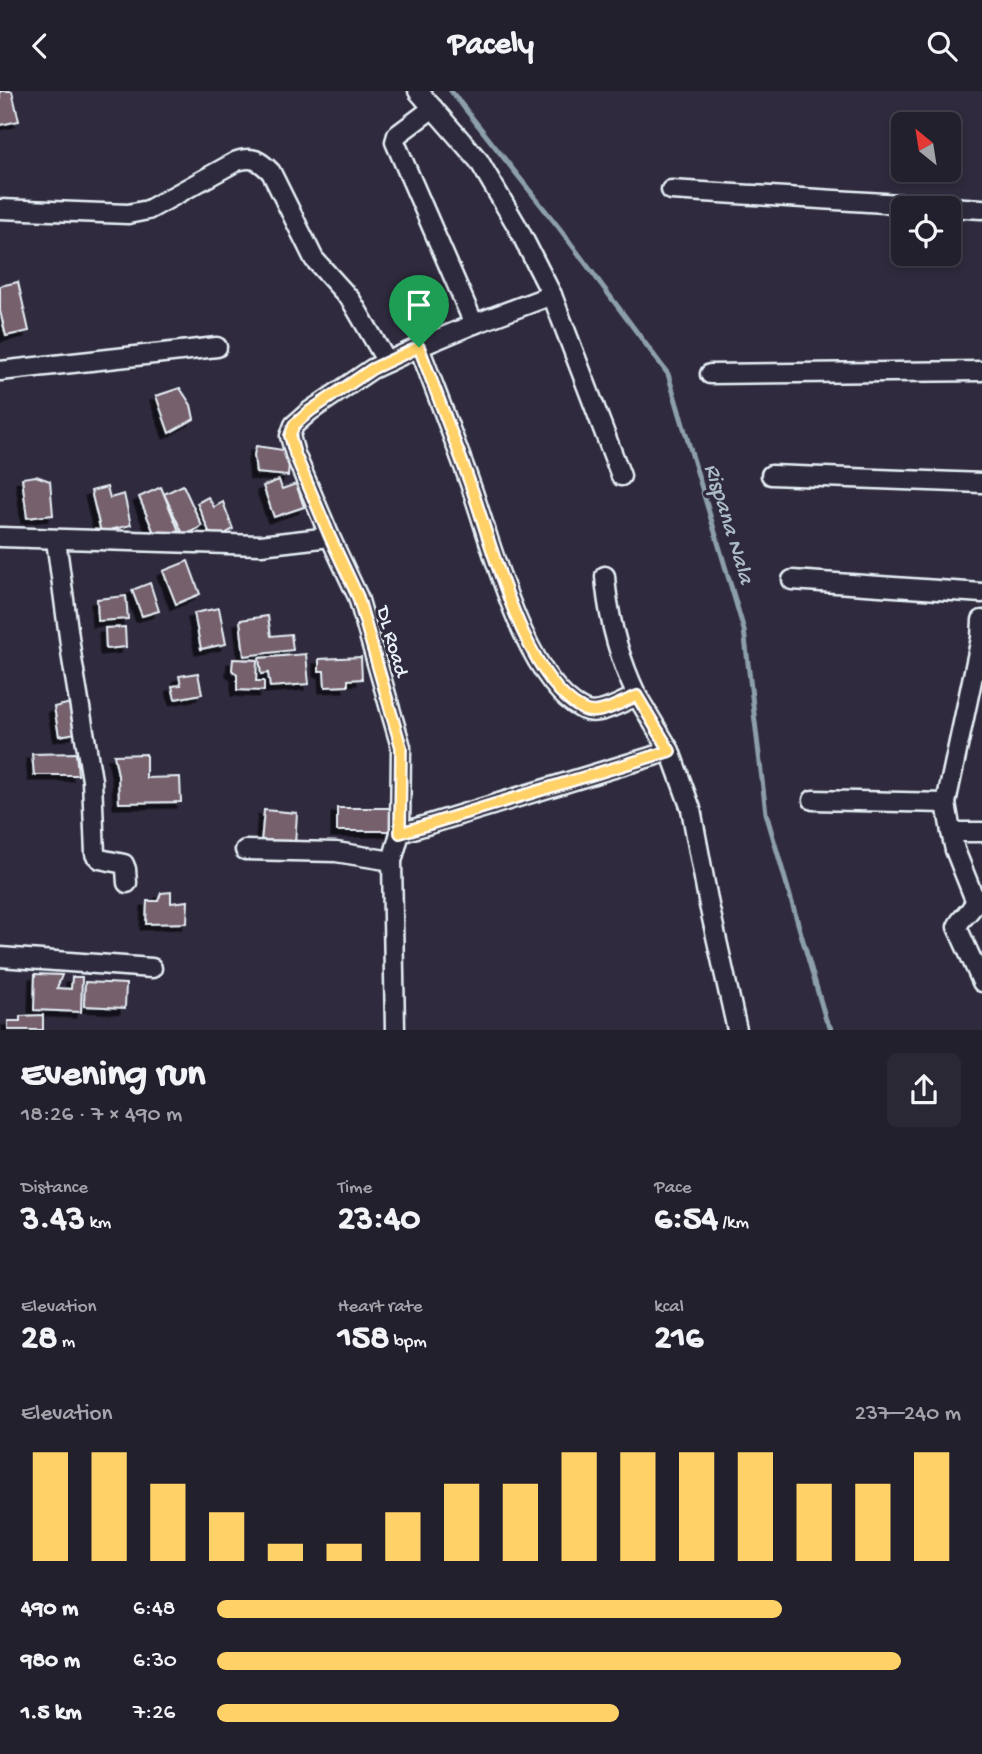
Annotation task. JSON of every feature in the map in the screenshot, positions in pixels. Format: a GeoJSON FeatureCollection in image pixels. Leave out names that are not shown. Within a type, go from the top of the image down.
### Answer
{"type":"FeatureCollection","features":[{"type":"Feature","properties":{"kind":"street"},"geometry":{"type":"LineString","coordinates":[[418,91],[479,161],[517,226],[552,295],[621,475]]}},
{"type":"Feature","properties":{"kind":"street"},"geometry":{"type":"LineString","coordinates":[[433,108],[397,135],[395,142],[474,324]]}},
{"type":"Feature","properties":{"kind":"street"},"geometry":{"type":"LineString","coordinates":[[0,209],[128,214],[148,210],[237,161],[250,157],[260,161],[271,172],[314,259],[351,300],[387,362]]}},
{"type":"Feature","properties":{"kind":"street"},"geometry":{"type":"LineString","coordinates":[[671,190],[982,209]]}},
{"type":"Feature","properties":{"kind":"street","name":"DL Road"},"geometry":{"type":"LineString","coordinates":[[395,1030],[392,861],[400,833],[401,747],[358,597],[330,537],[290,436],[294,425],[310,411],[372,369],[474,324],[552,295]]}},
{"type":"Feature","properties":{"kind":"street"},"geometry":{"type":"LineString","coordinates":[[0,371],[217,347]]}},
{"type":"Feature","properties":{"kind":"street"},"geometry":{"type":"LineString","coordinates":[[419,347],[512,605],[539,664],[555,687],[584,711],[596,712],[637,696]]}},
{"type":"Feature","properties":{"kind":"street"},"geometry":{"type":"LineString","coordinates":[[710,374],[982,370]]}},
{"type":"Feature","properties":{"kind":"street"},"geometry":{"type":"LineString","coordinates":[[772,475],[982,483]]}},
{"type":"Feature","properties":{"kind":"street"},"geometry":{"type":"LineString","coordinates":[[0,537],[261,545],[330,537]]}},
{"type":"Feature","properties":{"kind":"street"},"geometry":{"type":"LineString","coordinates":[[56,540],[92,780],[95,854],[100,859],[124,864],[127,869],[127,883]]}},
{"type":"Feature","properties":{"kind":"street"},"geometry":{"type":"LineString","coordinates":[[604,576],[607,606],[625,672],[670,751],[691,809],[737,1030]]}},
{"type":"Feature","properties":{"kind":"street"},"geometry":{"type":"LineString","coordinates":[[792,580],[982,593]]}},
{"type":"Feature","properties":{"kind":"street"},"geometry":{"type":"LineString","coordinates":[[982,619],[981,638],[946,803],[955,851],[975,900],[973,908],[959,921],[957,927],[982,982]]}},
{"type":"Feature","properties":{"kind":"street"},"geometry":{"type":"LineString","coordinates":[[400,833],[670,751]]}},
{"type":"Feature","properties":{"kind":"street"},"geometry":{"type":"LineString","coordinates":[[813,800],[946,803]]}},
{"type":"Feature","properties":{"kind":"street"},"geometry":{"type":"LineString","coordinates":[[951,832],[982,832]]}},
{"type":"Feature","properties":{"kind":"street"},"geometry":{"type":"LineString","coordinates":[[245,850],[336,852],[392,861]]}},
{"type":"Feature","properties":{"kind":"street"},"geometry":{"type":"LineString","coordinates":[[0,957],[152,968]]}},
{"type":"Feature","properties":{"kind":"building"},"geometry":{"type":"Polygon","coordinates":[[[0,91],[12,91],[19,121],[0,125],[0,91]]]}},
{"type":"Feature","properties":{"kind":"building"},"geometry":{"type":"Polygon","coordinates":[[[18,282],[29,331],[6,336],[0,311],[0,286],[18,282]]]}},
{"type":"Feature","properties":{"kind":"building"},"geometry":{"type":"Polygon","coordinates":[[[180,388],[191,405],[194,419],[169,433],[156,396],[180,388]]]}},
{"type":"Feature","properties":{"kind":"building"},"geometry":{"type":"Polygon","coordinates":[[[256,446],[290,451],[288,476],[256,473],[256,446]]]}},
{"type":"Feature","properties":{"kind":"building"},"geometry":{"type":"Polygon","coordinates":[[[36,476],[50,481],[53,515],[27,518],[22,478],[36,476]]]}},
{"type":"Feature","properties":{"kind":"building"},"geometry":{"type":"Polygon","coordinates":[[[279,480],[282,489],[296,484],[304,507],[274,517],[263,486],[279,480]]]}},
{"type":"Feature","properties":{"kind":"building"},"geometry":{"type":"Polygon","coordinates":[[[183,485],[202,526],[184,536],[164,494],[183,485]]]}},
{"type":"Feature","properties":{"kind":"building"},"geometry":{"type":"Polygon","coordinates":[[[107,487],[110,498],[124,494],[131,525],[101,532],[91,491],[107,487]]]}},
{"type":"Feature","properties":{"kind":"building"},"geometry":{"type":"Polygon","coordinates":[[[161,487],[179,531],[157,540],[139,497],[161,487]]]}},
{"type":"Feature","properties":{"kind":"building"},"geometry":{"type":"Polygon","coordinates":[[[208,497],[214,507],[223,502],[233,529],[213,541],[197,503],[208,497]]]}},
{"type":"Feature","properties":{"kind":"building"},"geometry":{"type":"Polygon","coordinates":[[[188,561],[200,594],[176,604],[163,571],[188,561]]]}},
{"type":"Feature","properties":{"kind":"building"},"geometry":{"type":"Polygon","coordinates":[[[150,583],[159,611],[142,616],[132,590],[150,583]]]}},
{"type":"Feature","properties":{"kind":"building"},"geometry":{"type":"Polygon","coordinates":[[[126,596],[128,619],[98,621],[97,599],[126,596]]]}},
{"type":"Feature","properties":{"kind":"building"},"geometry":{"type":"Polygon","coordinates":[[[219,608],[226,644],[201,649],[194,613],[219,608]]]}},
{"type":"Feature","properties":{"kind":"building"},"geometry":{"type":"Polygon","coordinates":[[[268,616],[271,636],[291,634],[293,650],[244,656],[240,620],[268,616]]]}},
{"type":"Feature","properties":{"kind":"building"},"geometry":{"type":"Polygon","coordinates":[[[125,627],[126,647],[106,649],[105,628],[125,627]]]}},
{"type":"Feature","properties":{"kind":"building"},"geometry":{"type":"Polygon","coordinates":[[[306,654],[309,684],[270,687],[268,673],[261,674],[259,658],[306,654]]]}},
{"type":"Feature","properties":{"kind":"building"},"geometry":{"type":"Polygon","coordinates":[[[361,657],[362,679],[348,680],[348,686],[325,687],[324,671],[319,671],[319,659],[361,657]]]}},
{"type":"Feature","properties":{"kind":"building"},"geometry":{"type":"Polygon","coordinates":[[[233,659],[257,660],[256,681],[264,681],[264,691],[237,690],[237,675],[232,670],[233,659]]]}},
{"type":"Feature","properties":{"kind":"building"},"geometry":{"type":"Polygon","coordinates":[[[198,673],[202,694],[175,699],[172,686],[181,685],[179,676],[198,673]]]}},
{"type":"Feature","properties":{"kind":"building"},"geometry":{"type":"Polygon","coordinates":[[[71,703],[76,733],[59,736],[54,707],[71,703]]]}},
{"type":"Feature","properties":{"kind":"building"},"geometry":{"type":"Polygon","coordinates":[[[76,753],[78,775],[34,775],[32,754],[76,753]]]}},
{"type":"Feature","properties":{"kind":"building"},"geometry":{"type":"Polygon","coordinates":[[[146,754],[146,778],[180,777],[181,802],[119,803],[114,755],[146,754]]]}},
{"type":"Feature","properties":{"kind":"building"},"geometry":{"type":"Polygon","coordinates":[[[337,808],[391,808],[391,831],[337,831],[337,808]]]}},
{"type":"Feature","properties":{"kind":"building"},"geometry":{"type":"Polygon","coordinates":[[[264,810],[297,813],[295,845],[261,843],[264,810]]]}},
{"type":"Feature","properties":{"kind":"building"},"geometry":{"type":"Polygon","coordinates":[[[171,892],[171,903],[188,901],[187,923],[146,924],[147,901],[158,901],[161,893],[171,892]]]}},
{"type":"Feature","properties":{"kind":"building"},"geometry":{"type":"Polygon","coordinates":[[[35,974],[62,975],[57,988],[71,989],[72,977],[82,977],[81,1012],[34,1010],[35,974]]]}},
{"type":"Feature","properties":{"kind":"building"},"geometry":{"type":"Polygon","coordinates":[[[85,982],[126,984],[125,1008],[84,1006],[85,982]]]}},
{"type":"Feature","properties":{"kind":"building"},"geometry":{"type":"Polygon","coordinates":[[[43,1015],[43,1030],[8,1030],[8,1021],[20,1021],[20,1016],[43,1015]]]}},
{"type":"Feature","properties":{"kind":"waterway","name":"Rispana Nala"},"geometry":{"type":"LineString","coordinates":[[451,91],[560,229],[668,374],[744,630],[766,813],[826,1020],[832,1030]]}},
{"type":"Feature","properties":{"kind":"route"},"geometry":{"type":"LineString","coordinates":[[419,347],[512,605],[539,664],[555,687],[584,711],[596,712],[637,696],[670,751],[400,833],[401,747],[358,597],[330,537],[290,436],[294,425],[310,411],[372,369],[419,347]]}}]}
